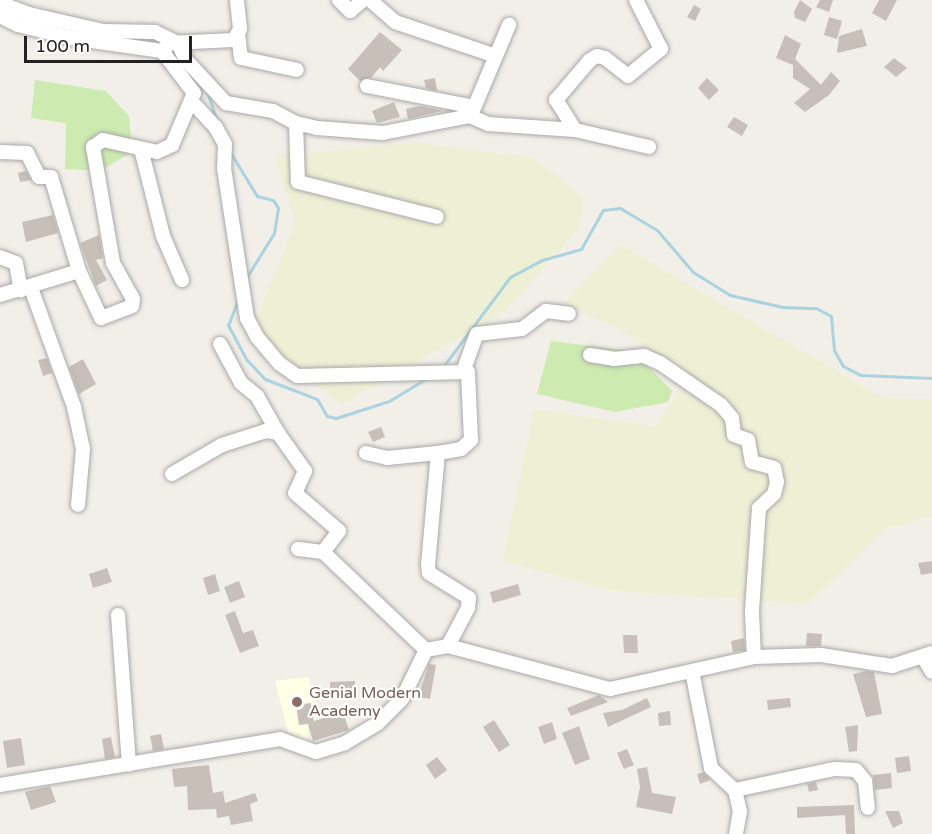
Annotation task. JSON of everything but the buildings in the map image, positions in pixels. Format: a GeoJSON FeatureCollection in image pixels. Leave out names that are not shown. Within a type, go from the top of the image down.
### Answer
{"type":"FeatureCollection","features":[{"type":"Feature","properties":{"kind":"street"},"geometry":{"type":"LineString","coordinates":[[237,0],[241,58],[297,70]]}},
{"type":"Feature","properties":{"kind":"street"},"geometry":{"type":"LineString","coordinates":[[339,0],[350,11],[363,0]]}},
{"type":"Feature","properties":{"kind":"street"},"geometry":{"type":"LineString","coordinates":[[370,0],[395,22],[494,55]]}},
{"type":"Feature","properties":{"kind":"street"},"geometry":{"type":"LineString","coordinates":[[575,130],[556,100],[590,60],[597,56],[605,58],[628,76],[661,48],[636,0]]}},
{"type":"Feature","properties":{"kind":"street"},"geometry":{"type":"LineString","coordinates":[[0,3],[52,20],[113,33],[137,29],[169,46],[186,60],[226,103],[273,111],[296,123],[343,133],[383,133],[472,112]]}},
{"type":"Feature","properties":{"kind":"street"},"geometry":{"type":"LineString","coordinates":[[0,16],[18,25],[71,38],[169,46],[234,40],[238,34]]}},
{"type":"Feature","properties":{"kind":"street"},"geometry":{"type":"LineString","coordinates":[[472,112],[494,55],[509,25]]}},
{"type":"Feature","properties":{"kind":"street"},"geometry":{"type":"LineString","coordinates":[[0,152],[27,153],[39,177],[51,177],[79,271],[101,318],[132,306],[133,299],[111,252],[93,147],[103,140],[157,152],[172,145],[193,103],[191,86],[169,46]]}},
{"type":"Feature","properties":{"kind":"street"},"geometry":{"type":"LineString","coordinates":[[368,86],[472,112],[488,124],[575,130],[649,147]]}},
{"type":"Feature","properties":{"kind":"street"},"geometry":{"type":"LineString","coordinates":[[193,103],[216,128],[225,144],[224,168],[243,279],[247,318],[257,337],[297,376],[423,374],[464,369]]}},
{"type":"Feature","properties":{"kind":"street"},"geometry":{"type":"LineString","coordinates":[[296,123],[298,182],[437,217]]}},
{"type":"Feature","properties":{"kind":"street"},"geometry":{"type":"LineString","coordinates":[[141,149],[163,236],[182,280]]}},
{"type":"Feature","properties":{"kind":"street"},"geometry":{"type":"LineString","coordinates":[[0,256],[16,263],[74,407],[83,449],[78,506]]}},
{"type":"Feature","properties":{"kind":"street"},"geometry":{"type":"LineString","coordinates":[[0,295],[26,290],[79,271]]}},
{"type":"Feature","properties":{"kind":"street"},"geometry":{"type":"LineString","coordinates":[[464,369],[477,334],[522,329],[546,311],[569,314]]}},
{"type":"Feature","properties":{"kind":"street"},"geometry":{"type":"LineString","coordinates":[[220,344],[241,383],[258,396],[278,433],[305,471],[295,493],[339,531],[323,552]]}},
{"type":"Feature","properties":{"kind":"street"},"geometry":{"type":"LineString","coordinates":[[590,355],[614,359],[644,356],[660,363],[721,405],[732,418],[734,435],[748,440],[752,462],[774,468],[774,494],[759,508],[752,612],[754,657]]}},
{"type":"Feature","properties":{"kind":"street"},"geometry":{"type":"LineString","coordinates":[[366,453],[387,458],[461,449],[471,440],[471,378],[464,369]]}},
{"type":"Feature","properties":{"kind":"street"},"geometry":{"type":"LineString","coordinates":[[172,474],[222,445],[266,431],[278,433]]}},
{"type":"Feature","properties":{"kind":"street"},"geometry":{"type":"LineString","coordinates":[[438,453],[429,573],[469,598],[468,608],[448,646]]}},
{"type":"Feature","properties":{"kind":"street"},"geometry":{"type":"LineString","coordinates":[[298,549],[323,552],[426,651]]}},
{"type":"Feature","properties":{"kind":"street"},"geometry":{"type":"LineString","coordinates":[[118,615],[129,765]]}},
{"type":"Feature","properties":{"kind":"street"},"geometry":{"type":"LineString","coordinates":[[426,651],[448,646],[610,689],[754,657],[821,655],[892,666],[927,655],[932,672]]}},
{"type":"Feature","properties":{"kind":"street"},"geometry":{"type":"LineString","coordinates":[[0,785],[280,739],[316,752],[345,743],[377,724],[402,699],[426,651]]}},
{"type":"Feature","properties":{"kind":"street"},"geometry":{"type":"LineString","coordinates":[[692,671],[711,768],[735,790],[740,811],[736,834]]}},
{"type":"Feature","properties":{"kind":"street"},"geometry":{"type":"LineString","coordinates":[[735,790],[835,769],[856,770],[866,781],[868,808]]}},
{"type":"Feature","properties":{"kind":"shaded area"},"geometry":{"type":"Polygon","coordinates":[[[416,142],[532,157],[585,199],[577,231],[504,312],[341,405],[250,334],[295,223],[275,156],[416,142]]]}},
{"type":"Feature","properties":{"kind":"shaded area"},"geometry":{"type":"Polygon","coordinates":[[[621,245],[883,398],[932,399],[932,517],[887,528],[807,604],[613,591],[503,561],[534,409],[655,426],[691,376],[617,328],[563,304],[621,245]]]}},
{"type":"Feature","properties":{"kind":"shaded area","name":"Genial Modern Academy"},"geometry":{"type":"Polygon","coordinates":[[[309,677],[316,723],[308,726],[308,745],[288,732],[275,681],[309,677]]]}},
{"type":"Feature","properties":{"kind":"green space"},"geometry":{"type":"Polygon","coordinates":[[[35,80],[106,91],[129,116],[132,152],[100,171],[65,169],[66,123],[31,118],[35,80]]]}},
{"type":"Feature","properties":{"kind":"green space"},"geometry":{"type":"Polygon","coordinates":[[[551,341],[633,351],[672,391],[668,402],[615,412],[537,394],[551,341]]]}},
{"type":"Feature","properties":{"kind":"waterway"},"geometry":{"type":"LineString","coordinates":[[169,48],[179,59]]}},
{"type":"Feature","properties":{"kind":"waterway"},"geometry":{"type":"LineString","coordinates":[[207,91],[217,121]]}},
{"type":"Feature","properties":{"kind":"waterway"},"geometry":{"type":"LineString","coordinates":[[230,152],[257,196],[273,200],[278,208],[274,233],[245,280]]}},
{"type":"Feature","properties":{"kind":"waterway"},"geometry":{"type":"LineString","coordinates":[[442,368],[510,277],[542,260],[581,249],[603,210],[620,208],[657,230],[693,272],[730,295],[783,307],[816,308],[831,316],[834,350],[843,366],[861,375],[932,378]]}},
{"type":"Feature","properties":{"kind":"waterway"},"geometry":{"type":"LineString","coordinates":[[239,297],[228,325],[247,360],[265,379],[317,399],[327,416],[336,418],[389,401],[427,378]]}},
{"type":"Feature","properties":{"kind":"place","name":"Genial Modern Academy"},"geometry":{"type":"Point","coordinates":[297,702]}}]}
